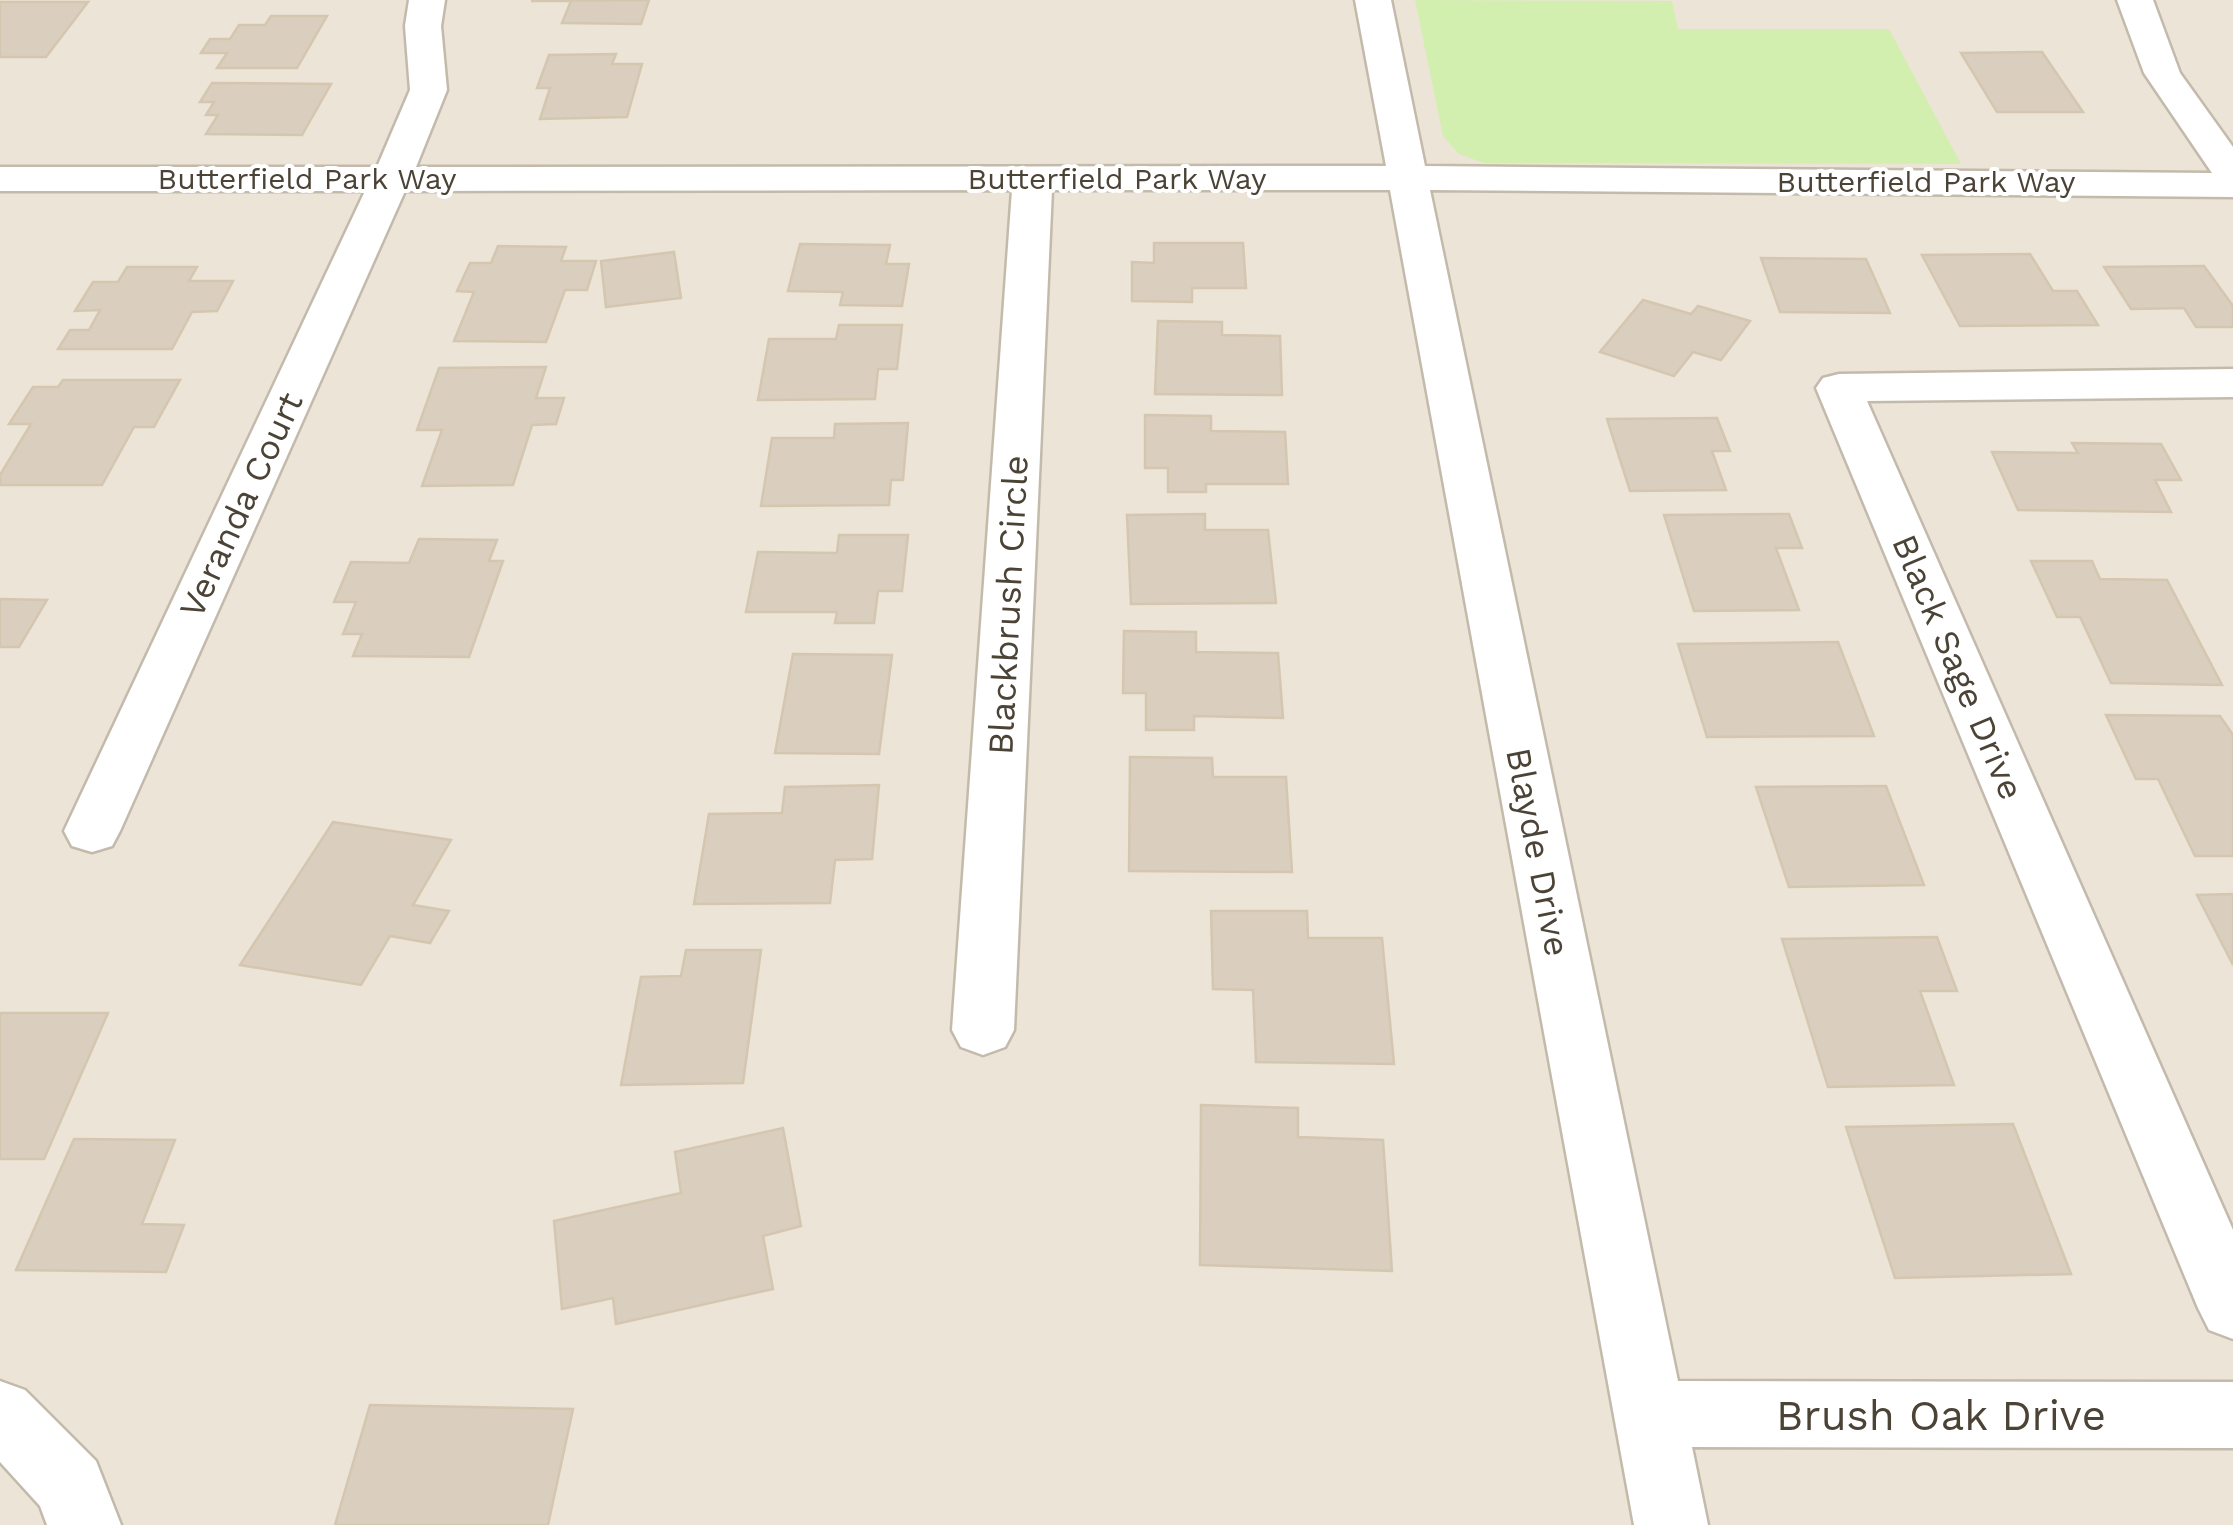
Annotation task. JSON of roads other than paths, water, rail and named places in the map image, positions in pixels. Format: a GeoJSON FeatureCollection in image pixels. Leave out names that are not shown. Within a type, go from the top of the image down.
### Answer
{"type":"FeatureCollection","features":[{"type":"Feature","properties":{"kind":"street","name":"Veranda Court"},"geometry":{"type":"LineString","coordinates":[[92,831],[430,90],[430,62],[422,34],[427,0]]}},
{"type":"Feature","properties":{"kind":"street","name":"Blayde Drive"},"geometry":{"type":"LineString","coordinates":[[1374,0],[1671,1525]]}},
{"type":"Feature","properties":{"kind":"street"},"geometry":{"type":"LineString","coordinates":[[2135,0],[2162,73],[2233,174]]}},
{"type":"Feature","properties":{"kind":"street","name":"Butterfield Park Way"},"geometry":{"type":"LineString","coordinates":[[0,180],[1406,178],[2233,185]]}},
{"type":"Feature","properties":{"kind":"street","name":"Blackbrush Circle"},"geometry":{"type":"LineString","coordinates":[[983,1030],[1033,180]]}},
{"type":"Feature","properties":{"kind":"street","name":"Black Sage Drive"},"geometry":{"type":"LineString","coordinates":[[2233,382],[1839,388],[2233,1308]]}},
{"type":"Feature","properties":{"kind":"street"},"geometry":{"type":"LineString","coordinates":[[0,1414],[44,1454],[77,1506]]}},
{"type":"Feature","properties":{"kind":"street","name":"Brush Oak Drive"},"geometry":{"type":"LineString","coordinates":[[1649,1414],[2233,1415]]}}]}
